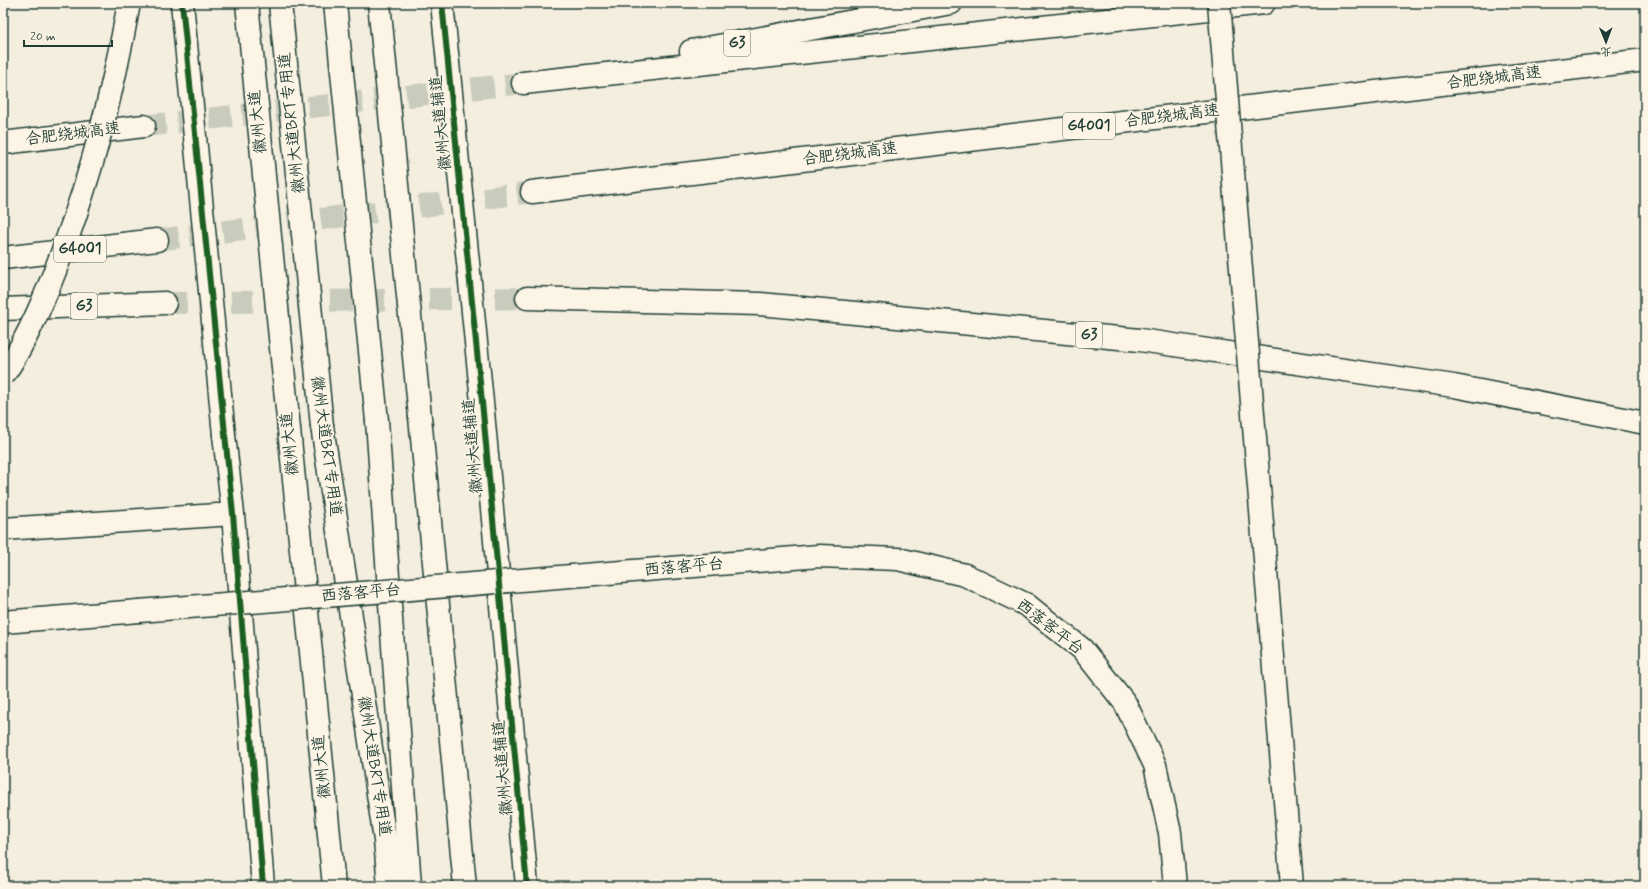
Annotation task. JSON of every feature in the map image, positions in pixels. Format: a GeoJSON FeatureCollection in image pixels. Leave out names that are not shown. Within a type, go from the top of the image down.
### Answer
{"type":"FeatureCollection","features":[{"type":"Feature","properties":{"kind":"main road"},"geometry":{"type":"LineString","coordinates":[[3,376],[19,352],[51,282],[79,207],[102,125],[122,43],[129,3]]}},
{"type":"Feature","properties":{"kind":"main road"},"geometry":{"type":"LineString","coordinates":[[182,3],[233,514],[263,886]]}},
{"type":"Feature","properties":{"kind":"main road","name":"徽州大道"},"geometry":{"type":"LineString","coordinates":[[247,3],[334,886]]}},
{"type":"Feature","properties":{"kind":"main road","name":"徽州大道BRT专用道"},"geometry":{"type":"LineString","coordinates":[[280,3],[322,426],[385,840],[389,886]]}},
{"type":"Feature","properties":{"kind":"main road","name":"徽州大道BRT专用道"},"geometry":{"type":"LineString","coordinates":[[335,3],[377,421],[410,886]]}},
{"type":"Feature","properties":{"kind":"main road"},"geometry":{"type":"LineString","coordinates":[[379,3],[465,886]]}},
{"type":"Feature","properties":{"kind":"main road","name":"徽州大道辅道"},"geometry":{"type":"LineString","coordinates":[[442,3],[483,412],[527,886]]}},
{"type":"Feature","properties":{"kind":"main road","name":"G3"},"geometry":{"type":"LineString","coordinates":[[951,3],[523,83],[1264,3]]}},
{"type":"Feature","properties":{"kind":"main road"},"geometry":{"type":"LineString","coordinates":[[1219,3],[1292,886]]}},
{"type":"Feature","properties":{"kind":"main road","name":"合肥绕城高速"},"geometry":{"type":"LineString","coordinates":[[532,192],[1645,60]]}},
{"type":"Feature","properties":{"kind":"main road","name":"合肥绕城高速"},"geometry":{"type":"LineString","coordinates":[[3,143],[144,126]]}},
{"type":"Feature","properties":{"kind":"main road","name":"G4001"},"geometry":{"type":"LineString","coordinates":[[3,258],[157,240]]}},
{"type":"Feature","properties":{"kind":"main road","name":"G3"},"geometry":{"type":"LineString","coordinates":[[527,298],[760,304],[1140,340],[1454,386],[1645,423]]}},
{"type":"Feature","properties":{"kind":"main road","name":"G3"},"geometry":{"type":"LineString","coordinates":[[3,309],[165,303]]}},
{"type":"Feature","properties":{"kind":"main road"},"geometry":{"type":"LineString","coordinates":[[3,529],[233,514]]}},
{"type":"Feature","properties":{"kind":"main road","name":"西落客平台"},"geometry":{"type":"LineString","coordinates":[[3,622],[819,556],[898,559],[965,575],[1007,595],[1027,605],[1082,649],[1125,703],[1155,765],[1170,833],[1175,886]]}},
{"type":"Feature","properties":{"kind":"tunnel"},"geometry":{"type":"LineString","coordinates":[[144,126],[523,83]]}},
{"type":"Feature","properties":{"kind":"tunnel"},"geometry":{"type":"LineString","coordinates":[[157,240],[532,192]]}},
{"type":"Feature","properties":{"kind":"tunnel"},"geometry":{"type":"LineString","coordinates":[[165,303],[527,298]]}},
{"type":"Feature","properties":{"kind":"cycle path"},"geometry":{"type":"LineString","coordinates":[[182,3],[233,514],[263,886]]}},
{"type":"Feature","properties":{"kind":"cycle path"},"geometry":{"type":"LineString","coordinates":[[442,3],[483,412],[527,886]]}}]}
